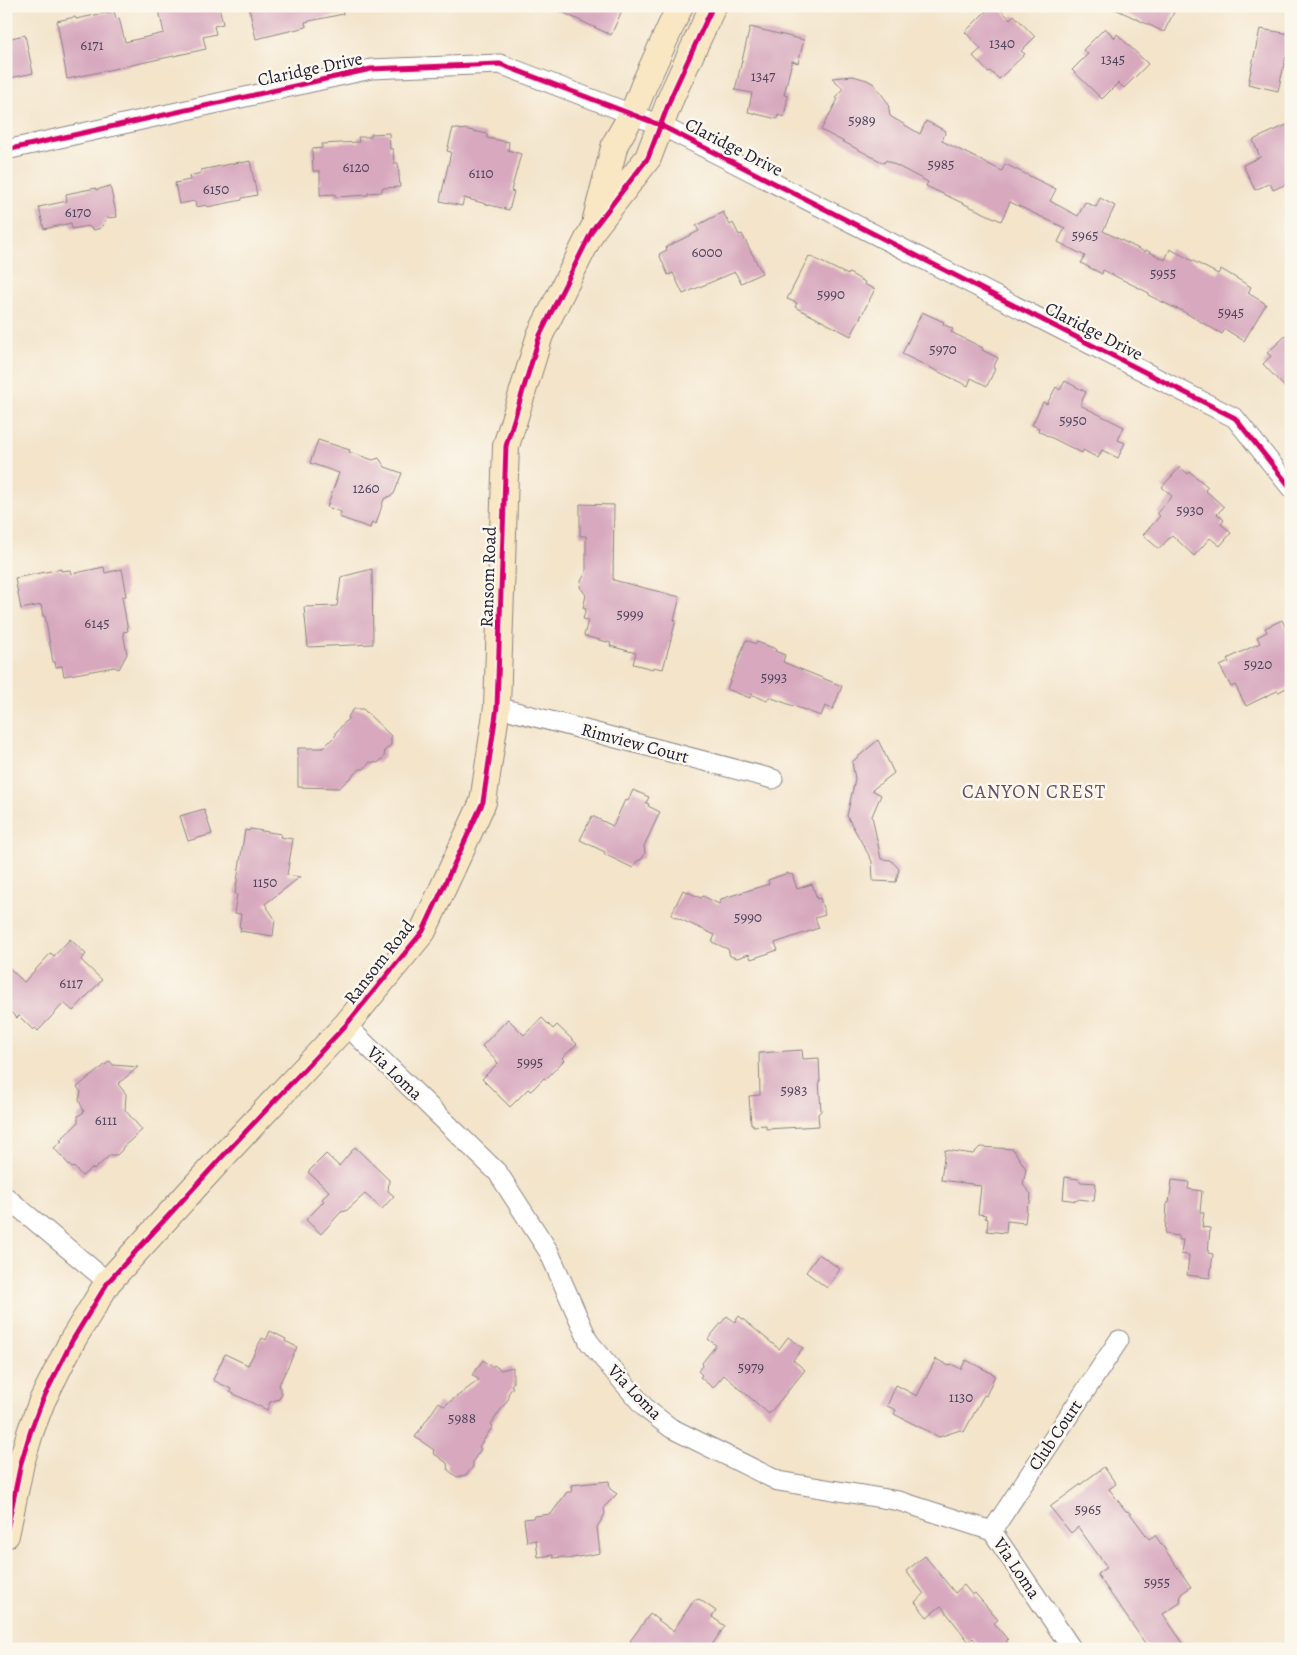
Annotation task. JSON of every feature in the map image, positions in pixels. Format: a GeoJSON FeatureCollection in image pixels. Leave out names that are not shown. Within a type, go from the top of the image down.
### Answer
{"type":"FeatureCollection","features":[{"type":"Feature","properties":{"kind":"street","name":"Ransom Road"},"geometry":{"type":"LineString","coordinates":[[593,229],[616,144],[633,114],[680,6]]}},
{"type":"Feature","properties":{"kind":"street","name":"Ransom Road"},"geometry":{"type":"LineString","coordinates":[[6,1536],[21,1463],[42,1401],[72,1341],[108,1282],[346,1025],[423,931],[482,802],[497,707],[506,446],[540,335],[593,229],[648,158],[672,95],[713,6]]}},
{"type":"Feature","properties":{"kind":"street","name":"Claridge Drive"},"geometry":{"type":"LineString","coordinates":[[6,150],[371,69],[500,64],[660,125],[1235,418],[1291,488]]}},
{"type":"Feature","properties":{"kind":"street","name":"Rimview Court"},"geometry":{"type":"LineString","coordinates":[[497,707],[773,779]]}},
{"type":"Feature","properties":{"kind":"street","name":"Via Loma"},"geometry":{"type":"LineString","coordinates":[[346,1025],[498,1173],[549,1252],[589,1342],[646,1409],[671,1428],[778,1481],[899,1501],[992,1531],[1072,1649]]}},
{"type":"Feature","properties":{"kind":"street"},"geometry":{"type":"LineString","coordinates":[[6,1197],[108,1282]]}},
{"type":"Feature","properties":{"kind":"street","name":"Club Court"},"geometry":{"type":"LineString","coordinates":[[992,1531],[1119,1340]]}},
{"type":"Feature","properties":{"kind":"building"},"geometry":{"type":"Polygon","coordinates":[[[158,6],[219,6],[223,24],[214,26],[216,34],[203,37],[206,49],[67,79],[57,21],[114,11],[116,19],[119,18],[125,42],[164,33],[158,6]]]}},
{"type":"Feature","properties":{"kind":"building"},"geometry":{"type":"Polygon","coordinates":[[[260,6],[342,6],[343,14],[305,22],[306,27],[256,39],[249,8],[260,6]]]}},
{"type":"Feature","properties":{"kind":"building"},"geometry":{"type":"Polygon","coordinates":[[[549,6],[624,6],[611,35],[549,6]]]}},
{"type":"Feature","properties":{"kind":"building"},"geometry":{"type":"Polygon","coordinates":[[[991,6],[997,6],[1010,19],[1014,15],[1035,37],[1021,51],[1025,54],[999,79],[990,71],[988,72],[973,56],[981,49],[965,32],[991,6]]]}},
{"type":"Feature","properties":{"kind":"building"},"geometry":{"type":"Polygon","coordinates":[[[1109,6],[1177,6],[1164,32],[1109,6]]]}},
{"type":"Feature","properties":{"kind":"building"},"geometry":{"type":"Polygon","coordinates":[[[750,27],[804,40],[798,63],[792,61],[784,95],[788,96],[784,117],[778,115],[777,119],[748,112],[752,93],[735,90],[750,27]]]}},
{"type":"Feature","properties":{"kind":"building"},"geometry":{"type":"Polygon","coordinates":[[[1105,28],[1115,38],[1117,34],[1148,64],[1124,88],[1118,83],[1102,99],[1072,70],[1088,54],[1083,50],[1105,28]]]}},
{"type":"Feature","properties":{"kind":"building"},"geometry":{"type":"Polygon","coordinates":[[[1260,29],[1291,34],[1291,58],[1286,57],[1278,91],[1248,84],[1260,29]]]}},
{"type":"Feature","properties":{"kind":"building"},"geometry":{"type":"Polygon","coordinates":[[[25,35],[33,73],[6,79],[6,39],[25,35]]]}},
{"type":"Feature","properties":{"kind":"building"},"geometry":{"type":"Polygon","coordinates":[[[853,76],[874,84],[888,103],[890,116],[920,134],[926,121],[946,131],[942,141],[1002,171],[1005,164],[1056,189],[1050,201],[1078,216],[1085,202],[1096,207],[1100,198],[1115,206],[1103,231],[1165,260],[1170,249],[1218,274],[1221,269],[1251,287],[1248,293],[1266,304],[1244,341],[1225,329],[1222,334],[1177,308],[1148,295],[1149,293],[1103,270],[1102,274],[1081,263],[1085,256],[1058,242],[1065,228],[1010,202],[1001,221],[926,186],[928,182],[886,160],[884,163],[821,130],[838,99],[836,98],[843,88],[832,78],[853,76]]]}},
{"type":"Feature","properties":{"kind":"building"},"geometry":{"type":"Polygon","coordinates":[[[1291,123],[1291,182],[1273,190],[1270,183],[1255,190],[1243,165],[1260,157],[1253,140],[1291,123]]]}},
{"type":"Feature","properties":{"kind":"building"},"geometry":{"type":"Polygon","coordinates":[[[453,128],[487,134],[487,138],[509,142],[508,150],[521,154],[511,191],[514,192],[509,210],[464,198],[462,206],[440,201],[451,152],[447,151],[453,128]]]}},
{"type":"Feature","properties":{"kind":"building"},"geometry":{"type":"Polygon","coordinates":[[[389,133],[390,149],[393,149],[394,163],[398,163],[400,187],[382,188],[382,192],[368,193],[368,195],[335,197],[335,194],[320,195],[320,171],[313,171],[312,149],[322,148],[322,144],[359,142],[358,137],[371,137],[371,134],[389,133]]]}},
{"type":"Feature","properties":{"kind":"building"},"geometry":{"type":"Polygon","coordinates":[[[250,161],[257,195],[207,207],[207,205],[196,207],[195,201],[179,204],[175,183],[190,180],[189,176],[201,173],[201,170],[250,161]]]}},
{"type":"Feature","properties":{"kind":"building"},"geometry":{"type":"Polygon","coordinates":[[[110,186],[117,217],[107,218],[101,228],[94,230],[88,226],[72,229],[71,223],[44,229],[39,207],[67,201],[66,194],[110,186]]]}},
{"type":"Feature","properties":{"kind":"building"},"geometry":{"type":"Polygon","coordinates":[[[723,212],[730,225],[733,223],[739,235],[742,234],[762,273],[741,283],[735,272],[683,294],[673,273],[668,275],[659,254],[667,250],[666,247],[699,231],[696,226],[723,212]]]}},
{"type":"Feature","properties":{"kind":"building"},"geometry":{"type":"Polygon","coordinates":[[[809,256],[848,275],[849,273],[865,282],[864,284],[875,289],[851,336],[795,307],[797,303],[787,299],[809,256]]]}},
{"type":"Feature","properties":{"kind":"building"},"geometry":{"type":"Polygon","coordinates":[[[922,312],[944,322],[943,324],[953,329],[951,332],[998,358],[987,386],[971,378],[968,386],[902,354],[922,312]]]}},
{"type":"Feature","properties":{"kind":"building"},"geometry":{"type":"Polygon","coordinates":[[[1291,331],[1291,394],[1263,364],[1271,356],[1267,353],[1291,331]]]}},
{"type":"Feature","properties":{"kind":"building"},"geometry":{"type":"Polygon","coordinates":[[[1065,381],[1086,392],[1080,405],[1124,427],[1118,440],[1125,443],[1118,458],[1102,450],[1098,458],[1083,450],[1082,453],[1038,431],[1039,428],[1032,425],[1043,402],[1047,404],[1056,387],[1060,390],[1065,381]]]}},
{"type":"Feature","properties":{"kind":"building"},"geometry":{"type":"Polygon","coordinates":[[[318,440],[350,450],[349,452],[373,460],[379,458],[385,467],[402,473],[394,494],[384,499],[376,524],[372,522],[370,528],[339,517],[341,512],[327,507],[339,473],[310,463],[318,440]]]}},
{"type":"Feature","properties":{"kind":"building"},"geometry":{"type":"Polygon","coordinates":[[[1180,467],[1188,474],[1190,472],[1208,487],[1205,490],[1224,507],[1217,514],[1224,520],[1221,524],[1231,533],[1220,546],[1210,538],[1194,556],[1172,535],[1159,549],[1143,535],[1160,516],[1157,513],[1172,496],[1162,487],[1180,467]]]}},
{"type":"Feature","properties":{"kind":"building"},"geometry":{"type":"Polygon","coordinates":[[[580,504],[614,505],[613,580],[680,597],[663,669],[653,667],[653,669],[633,664],[636,653],[610,646],[611,643],[584,636],[588,620],[583,619],[586,609],[583,608],[586,595],[580,587],[586,572],[586,536],[580,536],[580,504]]]}},
{"type":"Feature","properties":{"kind":"building"},"geometry":{"type":"Polygon","coordinates":[[[104,567],[105,573],[122,569],[126,590],[126,596],[122,597],[128,631],[123,632],[127,654],[119,669],[114,667],[64,676],[62,666],[56,667],[55,662],[53,662],[45,616],[43,616],[41,605],[21,609],[15,578],[61,569],[61,571],[70,570],[71,574],[104,567]]]}},
{"type":"Feature","properties":{"kind":"building"},"geometry":{"type":"Polygon","coordinates":[[[372,569],[373,644],[308,647],[304,607],[337,606],[341,577],[372,569]]]}},
{"type":"Feature","properties":{"kind":"building"},"geometry":{"type":"Polygon","coordinates":[[[1282,620],[1291,638],[1291,684],[1279,692],[1277,691],[1246,706],[1235,685],[1231,687],[1220,666],[1229,662],[1227,659],[1260,643],[1257,637],[1267,632],[1265,628],[1282,620]]]}},
{"type":"Feature","properties":{"kind":"building"},"geometry":{"type":"Polygon","coordinates":[[[746,640],[776,649],[775,651],[785,655],[783,662],[842,686],[833,709],[825,706],[821,716],[769,697],[767,701],[751,694],[750,698],[727,689],[746,640]]]}},
{"type":"Feature","properties":{"kind":"building"},"geometry":{"type":"Polygon","coordinates":[[[354,709],[363,709],[391,736],[391,745],[385,750],[384,757],[378,763],[370,762],[364,769],[360,769],[339,788],[298,787],[298,748],[323,748],[336,735],[336,732],[354,709]]]}},
{"type":"Feature","properties":{"kind":"building"},"geometry":{"type":"Polygon","coordinates":[[[878,740],[894,773],[872,790],[881,795],[872,816],[881,859],[891,860],[899,869],[896,882],[873,881],[872,861],[847,816],[855,779],[852,762],[878,740]]]}},
{"type":"Feature","properties":{"kind":"building"},"geometry":{"type":"Polygon","coordinates":[[[633,790],[649,797],[646,803],[649,804],[648,806],[660,812],[644,846],[645,853],[633,868],[580,840],[592,816],[613,826],[625,800],[628,801],[633,790]]]}},
{"type":"Feature","properties":{"kind":"building"},"geometry":{"type":"Polygon","coordinates":[[[204,809],[212,834],[188,841],[180,816],[204,809]]]}},
{"type":"Feature","properties":{"kind":"building"},"geometry":{"type":"Polygon","coordinates":[[[250,829],[281,834],[280,837],[293,839],[287,875],[300,877],[265,904],[275,919],[273,936],[240,931],[241,914],[234,913],[237,894],[235,894],[245,830],[249,831],[250,829]]]}},
{"type":"Feature","properties":{"kind":"building"},"geometry":{"type":"Polygon","coordinates":[[[788,873],[789,875],[792,874],[797,889],[812,884],[817,899],[820,898],[825,915],[815,918],[819,928],[775,943],[778,950],[751,959],[749,954],[737,958],[730,956],[728,949],[712,942],[715,935],[671,915],[683,890],[701,898],[703,896],[719,904],[721,899],[769,884],[768,880],[788,873]]]}},
{"type":"Feature","properties":{"kind":"building"},"geometry":{"type":"Polygon","coordinates":[[[70,939],[86,954],[81,960],[102,980],[73,1011],[64,1003],[38,1031],[35,1028],[33,1030],[19,1016],[17,1018],[6,1008],[6,965],[24,982],[51,953],[54,956],[70,939]]]}},
{"type":"Feature","properties":{"kind":"building"},"geometry":{"type":"Polygon","coordinates":[[[542,1018],[553,1029],[557,1025],[577,1044],[562,1058],[564,1060],[546,1079],[544,1078],[531,1091],[528,1089],[510,1107],[482,1079],[498,1063],[482,1046],[508,1019],[524,1035],[542,1018]]]}},
{"type":"Feature","properties":{"kind":"building"},"geometry":{"type":"Polygon","coordinates":[[[802,1050],[803,1059],[819,1058],[821,1111],[818,1114],[819,1126],[766,1129],[766,1125],[753,1126],[751,1124],[749,1096],[760,1095],[759,1053],[802,1050]]]}},
{"type":"Feature","properties":{"kind":"building"},"geometry":{"type":"Polygon","coordinates":[[[110,1061],[113,1065],[138,1067],[118,1084],[126,1094],[125,1110],[142,1130],[117,1155],[110,1155],[94,1170],[92,1168],[82,1176],[54,1148],[78,1123],[78,1116],[84,1112],[79,1100],[81,1092],[77,1087],[110,1061]]]}},
{"type":"Feature","properties":{"kind":"building"},"geometry":{"type":"Polygon","coordinates":[[[355,1147],[389,1180],[388,1191],[394,1196],[382,1209],[365,1194],[346,1211],[341,1212],[321,1234],[306,1220],[324,1201],[322,1199],[329,1191],[308,1172],[326,1154],[339,1166],[355,1147]]]}},
{"type":"Feature","properties":{"kind":"building"},"geometry":{"type":"Polygon","coordinates":[[[980,1147],[1013,1149],[1026,1169],[1023,1185],[1031,1194],[1025,1223],[1007,1221],[1006,1233],[987,1231],[988,1219],[985,1218],[986,1215],[978,1214],[981,1186],[941,1180],[945,1150],[973,1154],[980,1147]]]}},
{"type":"Feature","properties":{"kind":"building"},"geometry":{"type":"Polygon","coordinates":[[[1065,1177],[1078,1179],[1081,1182],[1096,1183],[1094,1201],[1063,1199],[1065,1177]]]}},
{"type":"Feature","properties":{"kind":"building"},"geometry":{"type":"Polygon","coordinates":[[[1172,1180],[1189,1182],[1188,1189],[1202,1191],[1200,1212],[1204,1213],[1202,1227],[1210,1228],[1208,1253],[1213,1254],[1210,1278],[1187,1275],[1189,1255],[1181,1254],[1183,1240],[1179,1240],[1179,1236],[1165,1234],[1167,1203],[1169,1203],[1172,1180]]]}},
{"type":"Feature","properties":{"kind":"building"},"geometry":{"type":"Polygon","coordinates":[[[819,1254],[840,1269],[827,1288],[806,1272],[819,1254]]]}},
{"type":"Feature","properties":{"kind":"building"},"geometry":{"type":"Polygon","coordinates":[[[727,1316],[735,1322],[739,1316],[779,1349],[788,1337],[803,1348],[793,1360],[805,1370],[769,1414],[724,1375],[713,1388],[700,1377],[702,1375],[698,1371],[703,1365],[702,1363],[716,1345],[708,1339],[727,1316]]]}},
{"type":"Feature","properties":{"kind":"building"},"geometry":{"type":"Polygon","coordinates":[[[270,1331],[297,1347],[279,1385],[282,1393],[279,1399],[270,1402],[267,1410],[230,1392],[231,1389],[213,1380],[225,1354],[248,1365],[262,1338],[266,1340],[270,1331]]]}},
{"type":"Feature","properties":{"kind":"building"},"geometry":{"type":"Polygon","coordinates":[[[936,1359],[949,1366],[951,1364],[961,1369],[966,1360],[995,1375],[986,1396],[984,1395],[964,1432],[960,1430],[939,1437],[894,1414],[896,1410],[887,1406],[896,1385],[917,1396],[936,1359]]]}},
{"type":"Feature","properties":{"kind":"building"},"geometry":{"type":"Polygon","coordinates":[[[483,1360],[492,1367],[494,1365],[501,1370],[513,1367],[513,1383],[511,1386],[513,1387],[508,1394],[509,1398],[491,1424],[493,1426],[479,1447],[481,1449],[473,1461],[473,1467],[466,1475],[457,1477],[448,1470],[447,1463],[433,1453],[434,1450],[415,1437],[439,1402],[444,1406],[479,1380],[472,1375],[483,1360]]]}},
{"type":"Feature","properties":{"kind":"building"},"geometry":{"type":"Polygon","coordinates":[[[1104,1467],[1116,1484],[1109,1489],[1149,1539],[1155,1535],[1191,1587],[1181,1594],[1180,1603],[1163,1614],[1187,1649],[1149,1649],[1097,1574],[1107,1567],[1078,1527],[1071,1533],[1050,1507],[1104,1467]]]}},
{"type":"Feature","properties":{"kind":"building"},"geometry":{"type":"Polygon","coordinates":[[[609,1481],[610,1489],[617,1494],[604,1507],[605,1514],[597,1527],[600,1553],[567,1559],[564,1557],[553,1558],[553,1555],[538,1557],[536,1540],[527,1542],[524,1519],[551,1514],[567,1492],[572,1492],[571,1485],[609,1481]]]}},
{"type":"Feature","properties":{"kind":"building"},"geometry":{"type":"Polygon","coordinates":[[[925,1556],[955,1593],[964,1585],[972,1595],[975,1593],[998,1620],[994,1623],[1008,1640],[1006,1641],[1012,1649],[981,1649],[973,1638],[969,1642],[941,1606],[927,1617],[915,1602],[924,1594],[906,1571],[925,1556]]]}},
{"type":"Feature","properties":{"kind":"building"},"geometry":{"type":"Polygon","coordinates":[[[695,1599],[699,1599],[716,1611],[712,1617],[725,1626],[709,1649],[641,1649],[630,1641],[650,1614],[673,1631],[695,1599]]]}},
{"type":"Feature","properties":{"kind":"cycle path"},"geometry":{"type":"LineString","coordinates":[[6,1535],[21,1463],[42,1401],[72,1341],[108,1282],[346,1025],[423,931],[483,802],[497,707],[506,446],[540,335],[593,229],[648,158],[672,95],[713,6]]}},
{"type":"Feature","properties":{"kind":"cycle path"},"geometry":{"type":"LineString","coordinates":[[6,150],[371,69],[500,64],[660,125],[1235,418],[1291,488]]}},
{"type":"Feature","properties":{"kind":"district","name":"CANYON CREST"},"geometry":{"type":"Point","coordinates":[1034,791]}}]}
